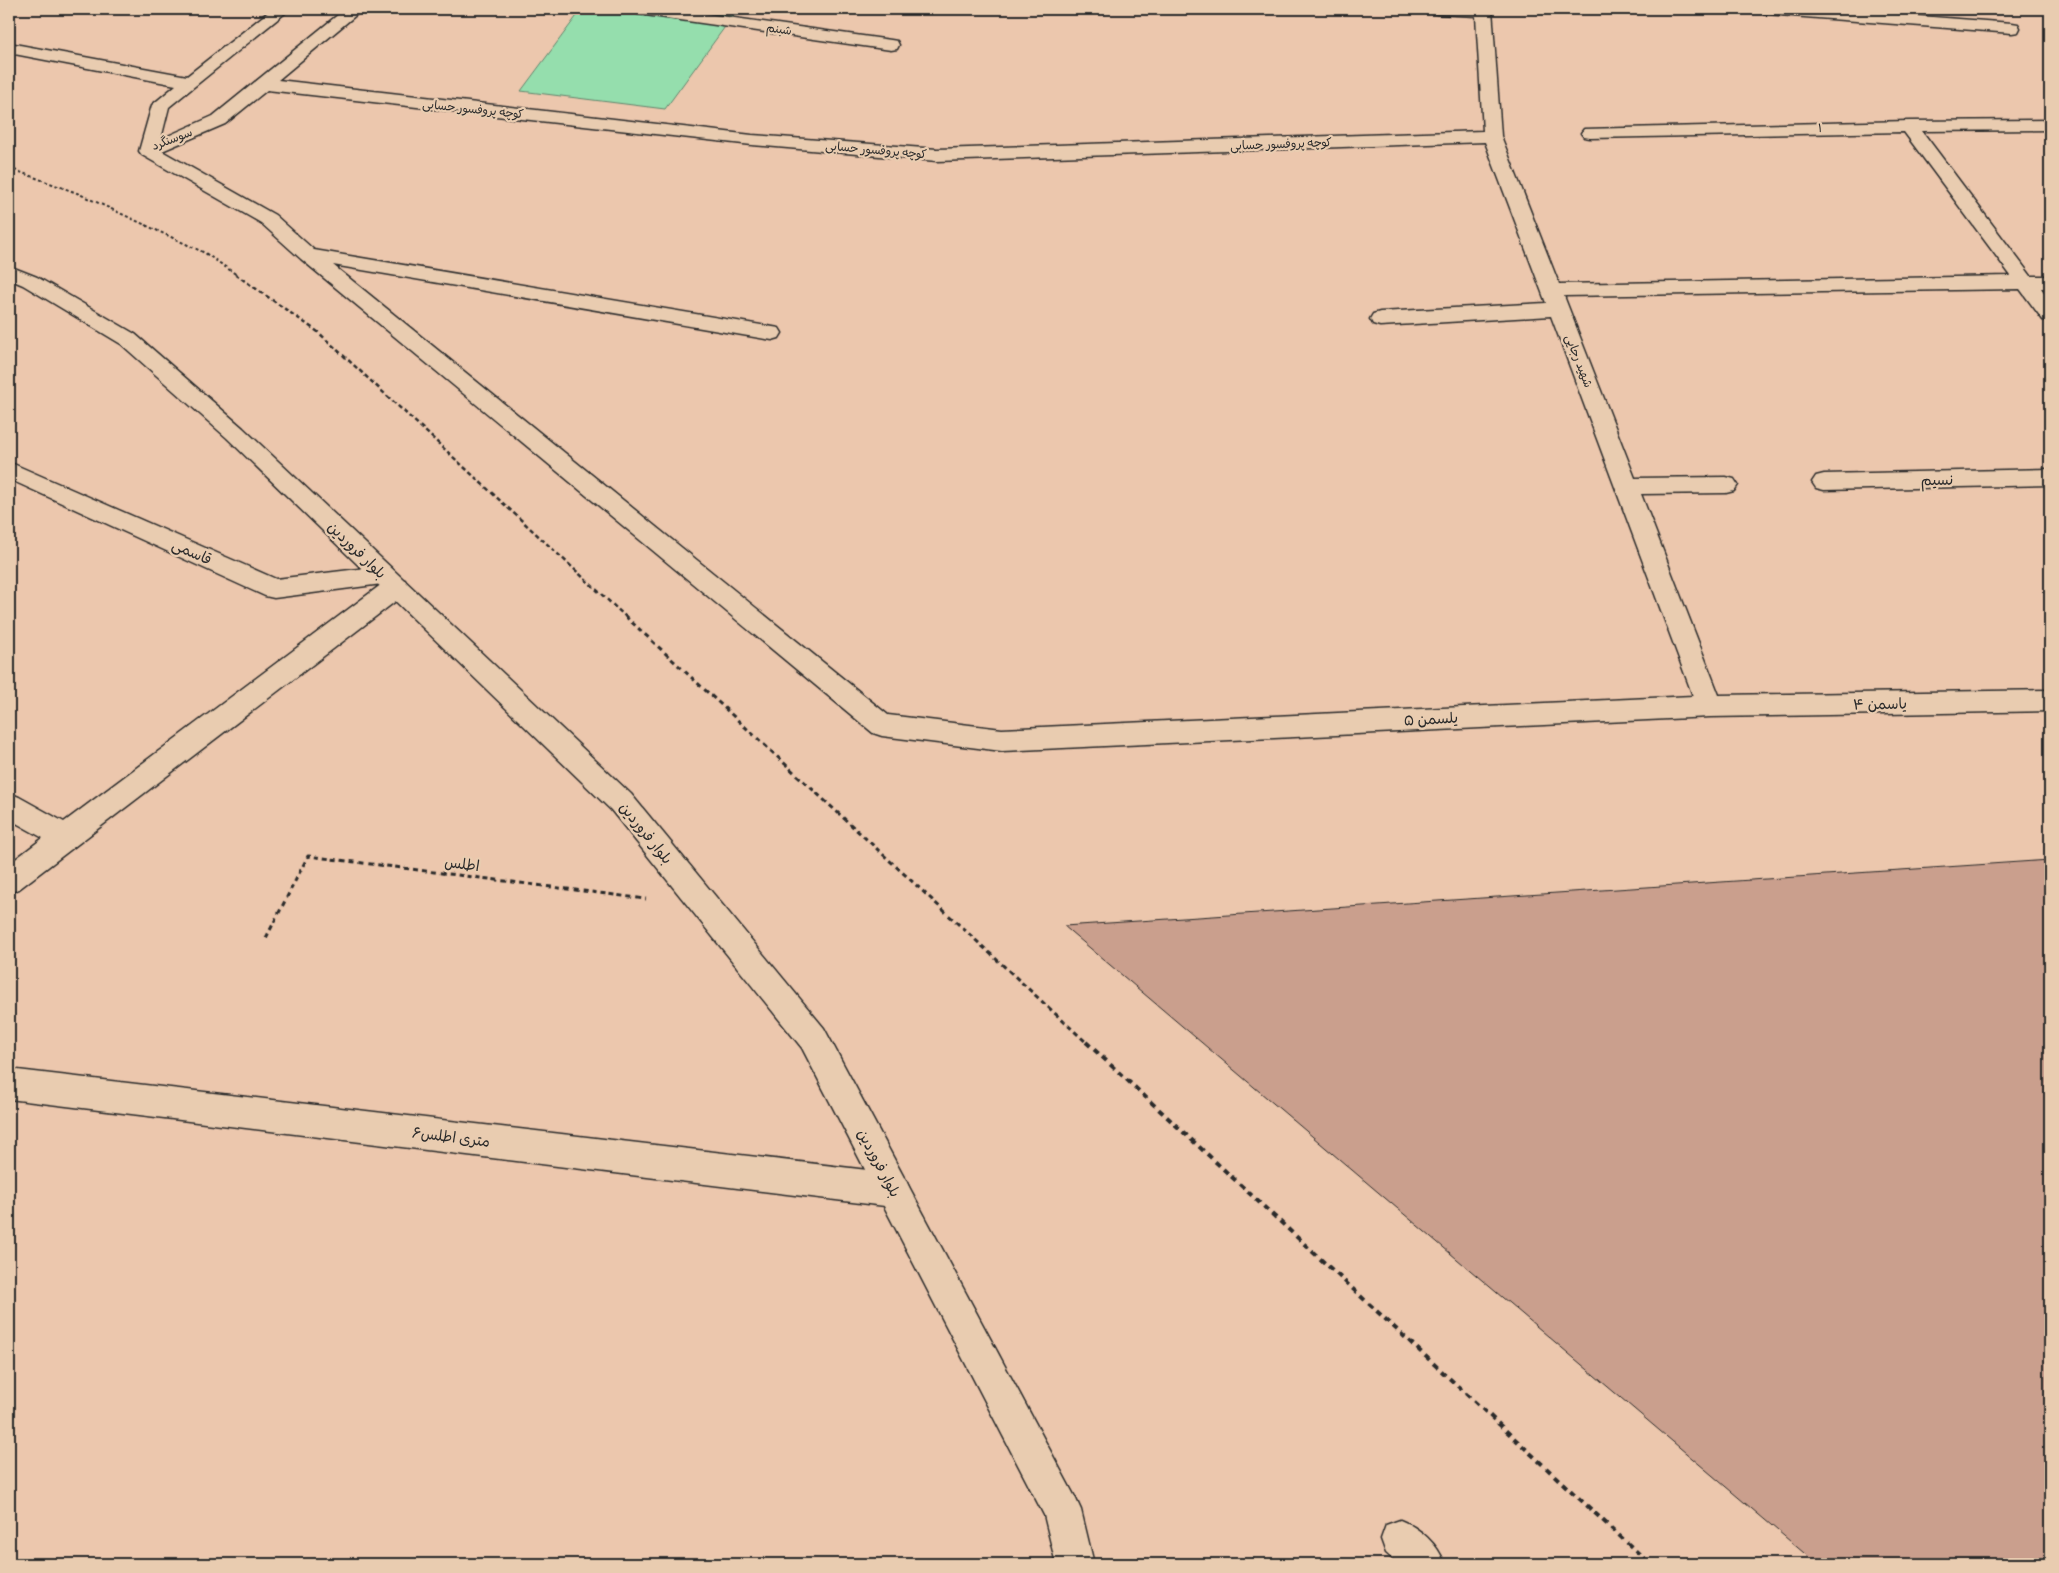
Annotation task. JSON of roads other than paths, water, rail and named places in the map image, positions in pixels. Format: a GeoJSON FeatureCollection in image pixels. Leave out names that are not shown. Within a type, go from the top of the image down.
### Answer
{"type":"FeatureCollection","features":[{"type":"Feature","properties":{"kind":"street","name":"سوسنگرد"},"geometry":{"type":"LineString","coordinates":[[148,150],[160,105],[282,9]]}},
{"type":"Feature","properties":{"kind":"street","name":"سوسنگرد"},"geometry":{"type":"LineString","coordinates":[[148,150],[219,120],[355,9]]}},
{"type":"Feature","properties":{"kind":"street","name":"شبنم"},"geometry":{"type":"LineString","coordinates":[[638,9],[891,45]]}},
{"type":"Feature","properties":{"kind":"street"},"geometry":{"type":"LineString","coordinates":[[1437,9],[1484,10]]}},
{"type":"Feature","properties":{"kind":"street"},"geometry":{"type":"LineString","coordinates":[[1766,9],[2012,28]]}},
{"type":"Feature","properties":{"kind":"street","name":"شهید رجایی"},"geometry":{"type":"LineString","coordinates":[[1484,10],[1492,136],[1710,706]]}},
{"type":"Feature","properties":{"kind":"street"},"geometry":{"type":"LineString","coordinates":[[9,48],[190,82]]}},
{"type":"Feature","properties":{"kind":"street","name":"کوچه پروفسور حسابی"},"geometry":{"type":"LineString","coordinates":[[264,84],[752,140],[937,155],[1492,136]]}},
{"type":"Feature","properties":{"kind":"street","name":"۱"},"geometry":{"type":"LineString","coordinates":[[1590,133],[2050,125]]}},
{"type":"Feature","properties":{"kind":"street"},"geometry":{"type":"LineString","coordinates":[[1909,126],[2050,315]]}},
{"type":"Feature","properties":{"kind":"street","name":"یلسمن ۵"},"geometry":{"type":"LineString","coordinates":[[148,150],[268,219],[308,255],[882,725],[1002,740],[1710,706]]}},
{"type":"Feature","properties":{"kind":"street"},"geometry":{"type":"LineString","coordinates":[[308,255],[772,334]]}},
{"type":"Feature","properties":{"kind":"street","name":"بلوار فروردین"},"geometry":{"type":"LineString","coordinates":[[9,272],[30,281],[128,339],[235,433],[621,802],[813,1038],[1062,1510],[1075,1564]]}},
{"type":"Feature","properties":{"kind":"street"},"geometry":{"type":"LineString","coordinates":[[1380,319],[1555,299],[2050,282]]}},
{"type":"Feature","properties":{"kind":"street","name":"قاسمی"},"geometry":{"type":"LineString","coordinates":[[9,470],[274,589],[390,581]]}},
{"type":"Feature","properties":{"kind":"street","name":"نسیم"},"geometry":{"type":"LineString","coordinates":[[1824,482],[2050,477]]}},
{"type":"Feature","properties":{"kind":"street"},"geometry":{"type":"LineString","coordinates":[[1626,486],[1726,485]]}},
{"type":"Feature","properties":{"kind":"street"},"geometry":{"type":"LineString","coordinates":[[9,880],[390,581]]}},
{"type":"Feature","properties":{"kind":"street","name":"یاسمن ۴"},"geometry":{"type":"LineString","coordinates":[[1710,706],[2050,701]]}},
{"type":"Feature","properties":{"kind":"street"},"geometry":{"type":"LineString","coordinates":[[9,805],[66,837]]}},
{"type":"Feature","properties":{"kind":"street","name":"۶متری اطلس"},"geometry":{"type":"LineString","coordinates":[[9,1084],[893,1190]]}}]}
